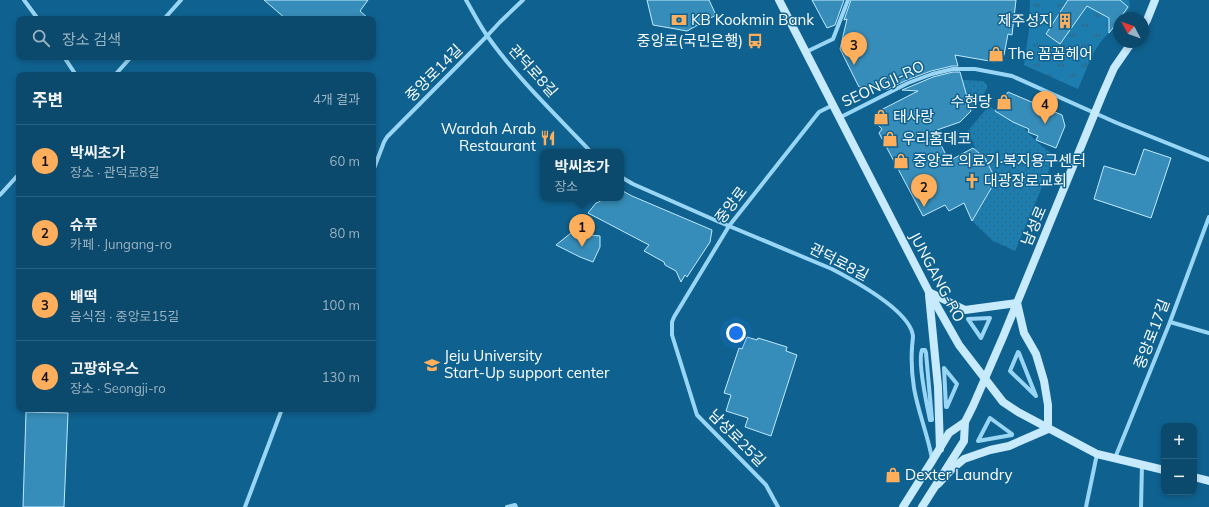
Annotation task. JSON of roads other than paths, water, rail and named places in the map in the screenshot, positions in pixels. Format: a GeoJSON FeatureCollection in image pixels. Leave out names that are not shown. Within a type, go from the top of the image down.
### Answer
{"type":"FeatureCollection","features":[{"type":"Feature","properties":{"kind":"street"},"geometry":{"type":"LineString","coordinates":[[24,0],[36,16]]}},
{"type":"Feature","properties":{"kind":"street"},"geometry":{"type":"LineString","coordinates":[[167,16],[181,0]]}},
{"type":"Feature","properties":{"kind":"street","name":"관덕로8길"},"geometry":{"type":"LineString","coordinates":[[466,0],[487,36],[525,82],[588,149]]}},
{"type":"Feature","properties":{"kind":"street","name":"중앙로14길"},"geometry":{"type":"LineString","coordinates":[[376,163],[387,137],[523,0]]}},
{"type":"Feature","properties":{"kind":"street","name":"JUNGANG-RO"},"geometry":{"type":"LineString","coordinates":[[779,0],[929,292],[959,345],[1003,402],[1018,412],[1098,454],[1161,469]]}},
{"type":"Feature","properties":{"kind":"street"},"geometry":{"type":"LineString","coordinates":[[806,52],[832,39],[848,0]]}},
{"type":"Feature","properties":{"kind":"street"},"geometry":{"type":"LineString","coordinates":[[1149,15],[1155,0]]}},
{"type":"Feature","properties":{"kind":"street","name":"남성로"},"geometry":{"type":"LineString","coordinates":[[922,507],[964,441],[965,422],[1017,303],[1114,68],[1128,48]]}},
{"type":"Feature","properties":{"kind":"street"},"geometry":{"type":"LineString","coordinates":[[66,60],[74,72]]}},
{"type":"Feature","properties":{"kind":"street"},"geometry":{"type":"LineString","coordinates":[[118,72],[128,60]]}},
{"type":"Feature","properties":{"kind":"street","name":"SEONGJI-RO"},"geometry":{"type":"LineString","coordinates":[[839,118],[908,83],[932,74],[953,69],[974,69],[1012,76],[1126,127],[1209,160]]}},
{"type":"Feature","properties":{"kind":"street","name":"중앙로"},"geometry":{"type":"LineString","coordinates":[[672,335],[672,322],[674,317],[729,226],[819,112],[833,105]]}},
{"type":"Feature","properties":{"kind":"street"},"geometry":{"type":"LineString","coordinates":[[0,195],[16,177]]}},
{"type":"Feature","properties":{"kind":"street","name":"관덕로8길"},"geometry":{"type":"LineString","coordinates":[[624,180],[729,226],[832,269],[850,278],[897,311],[909,324],[913,336],[912,366],[914,388],[932,461]]}},
{"type":"Feature","properties":{"kind":"street","name":"중앙로17길"},"geometry":{"type":"LineString","coordinates":[[1115,458],[1170,322],[1209,217]]}},
{"type":"Feature","properties":{"kind":"street"},"geometry":{"type":"LineString","coordinates":[[929,292],[965,310],[1017,303],[1024,334],[1036,354],[1044,381],[1048,405],[1048,428],[1009,446],[990,450],[964,459],[938,484]]}},
{"type":"Feature","properties":{"kind":"street"},"geometry":{"type":"LineString","coordinates":[[929,292],[938,387],[940,449]]}},
{"type":"Feature","properties":{"kind":"street"},"geometry":{"type":"LineString","coordinates":[[990,318],[981,338],[979,335],[968,319],[990,318]]}},
{"type":"Feature","properties":{"kind":"street"},"geometry":{"type":"LineString","coordinates":[[1170,322],[1209,333]]}},
{"type":"Feature","properties":{"kind":"street","name":"남성로25길"},"geometry":{"type":"LineString","coordinates":[[672,335],[697,415],[766,485],[778,507]]}},
{"type":"Feature","properties":{"kind":"street"},"geometry":{"type":"LineString","coordinates":[[922,350],[925,350],[926,353],[932,420],[930,420],[923,382],[920,356],[922,350]]}},
{"type":"Feature","properties":{"kind":"street"},"geometry":{"type":"LineString","coordinates":[[1019,352],[1036,396],[1010,372],[1011,368],[1019,352]]}},
{"type":"Feature","properties":{"kind":"street"},"geometry":{"type":"LineString","coordinates":[[944,368],[957,384],[947,407],[946,407],[944,372],[944,368]]}},
{"type":"Feature","properties":{"kind":"street"},"geometry":{"type":"LineString","coordinates":[[245,507],[281,412]]}},
{"type":"Feature","properties":{"kind":"street"},"geometry":{"type":"LineString","coordinates":[[990,418],[994,421],[1012,435],[978,441],[990,418]]}},
{"type":"Feature","properties":{"kind":"street","name":"남성로"},"geometry":{"type":"LineString","coordinates":[[902,507],[949,433],[965,422]]}},
{"type":"Feature","properties":{"kind":"street"},"geometry":{"type":"LineString","coordinates":[[1086,507],[1098,454]]}},
{"type":"Feature","properties":{"kind":"street"},"geometry":{"type":"LineString","coordinates":[[1141,507],[1142,465]]}},
{"type":"Feature","properties":{"kind":"street"},"geometry":{"type":"LineString","coordinates":[[1197,479],[1209,481]]}},
{"type":"Feature","properties":{"kind":"street"},"geometry":{"type":"LineString","coordinates":[[507,507],[514,505],[516,507]]}},
{"type":"Feature","properties":{"kind":"place","name":"KB Kookmin Bank"},"geometry":{"type":"Point","coordinates":[679,20]}},
{"type":"Feature","properties":{"kind":"place","name":"제주성지"},"geometry":{"type":"Point","coordinates":[1065,21]}},
{"type":"Feature","properties":{"kind":"place","name":"중앙로(국민은행)"},"geometry":{"type":"Point","coordinates":[755,41]}},
{"type":"Feature","properties":{"kind":"place","name":"The 꼼꼼헤어"},"geometry":{"type":"Point","coordinates":[996,54]}},
{"type":"Feature","properties":{"kind":"place","name":"배떡"},"geometry":{"type":"Point","coordinates":[854,65]}},
{"type":"Feature","properties":{"kind":"place","name":"수현당"},"geometry":{"type":"Point","coordinates":[1004,102]}},
{"type":"Feature","properties":{"kind":"place","name":"태사랑"},"geometry":{"type":"Point","coordinates":[881,117]}},
{"type":"Feature","properties":{"kind":"place","name":"고팡하우스"},"geometry":{"type":"Point","coordinates":[1045,124]}},
{"type":"Feature","properties":{"kind":"place","name":"Wardah Arab Restaurant"},"geometry":{"type":"Point","coordinates":[548,138]}},
{"type":"Feature","properties":{"kind":"place","name":"우리홈데코"},"geometry":{"type":"Point","coordinates":[890,139]}},
{"type":"Feature","properties":{"kind":"place","name":"중앙로 의료기·복지용구센터"},"geometry":{"type":"Point","coordinates":[901,161]}},
{"type":"Feature","properties":{"kind":"place","name":"대광장로교회"},"geometry":{"type":"Point","coordinates":[972,181]}},
{"type":"Feature","properties":{"kind":"place","name":"슈푸"},"geometry":{"type":"Point","coordinates":[924,207]}},
{"type":"Feature","properties":{"kind":"place","name":"박씨초가"},"geometry":{"type":"Point","coordinates":[582,247]}},
{"type":"Feature","properties":{"kind":"place","name":"Jeju University Start-Up support center"},"geometry":{"type":"Point","coordinates":[432,365]}},
{"type":"Feature","properties":{"kind":"place","name":"Dexter Laundry"},"geometry":{"type":"Point","coordinates":[893,475]}}]}
